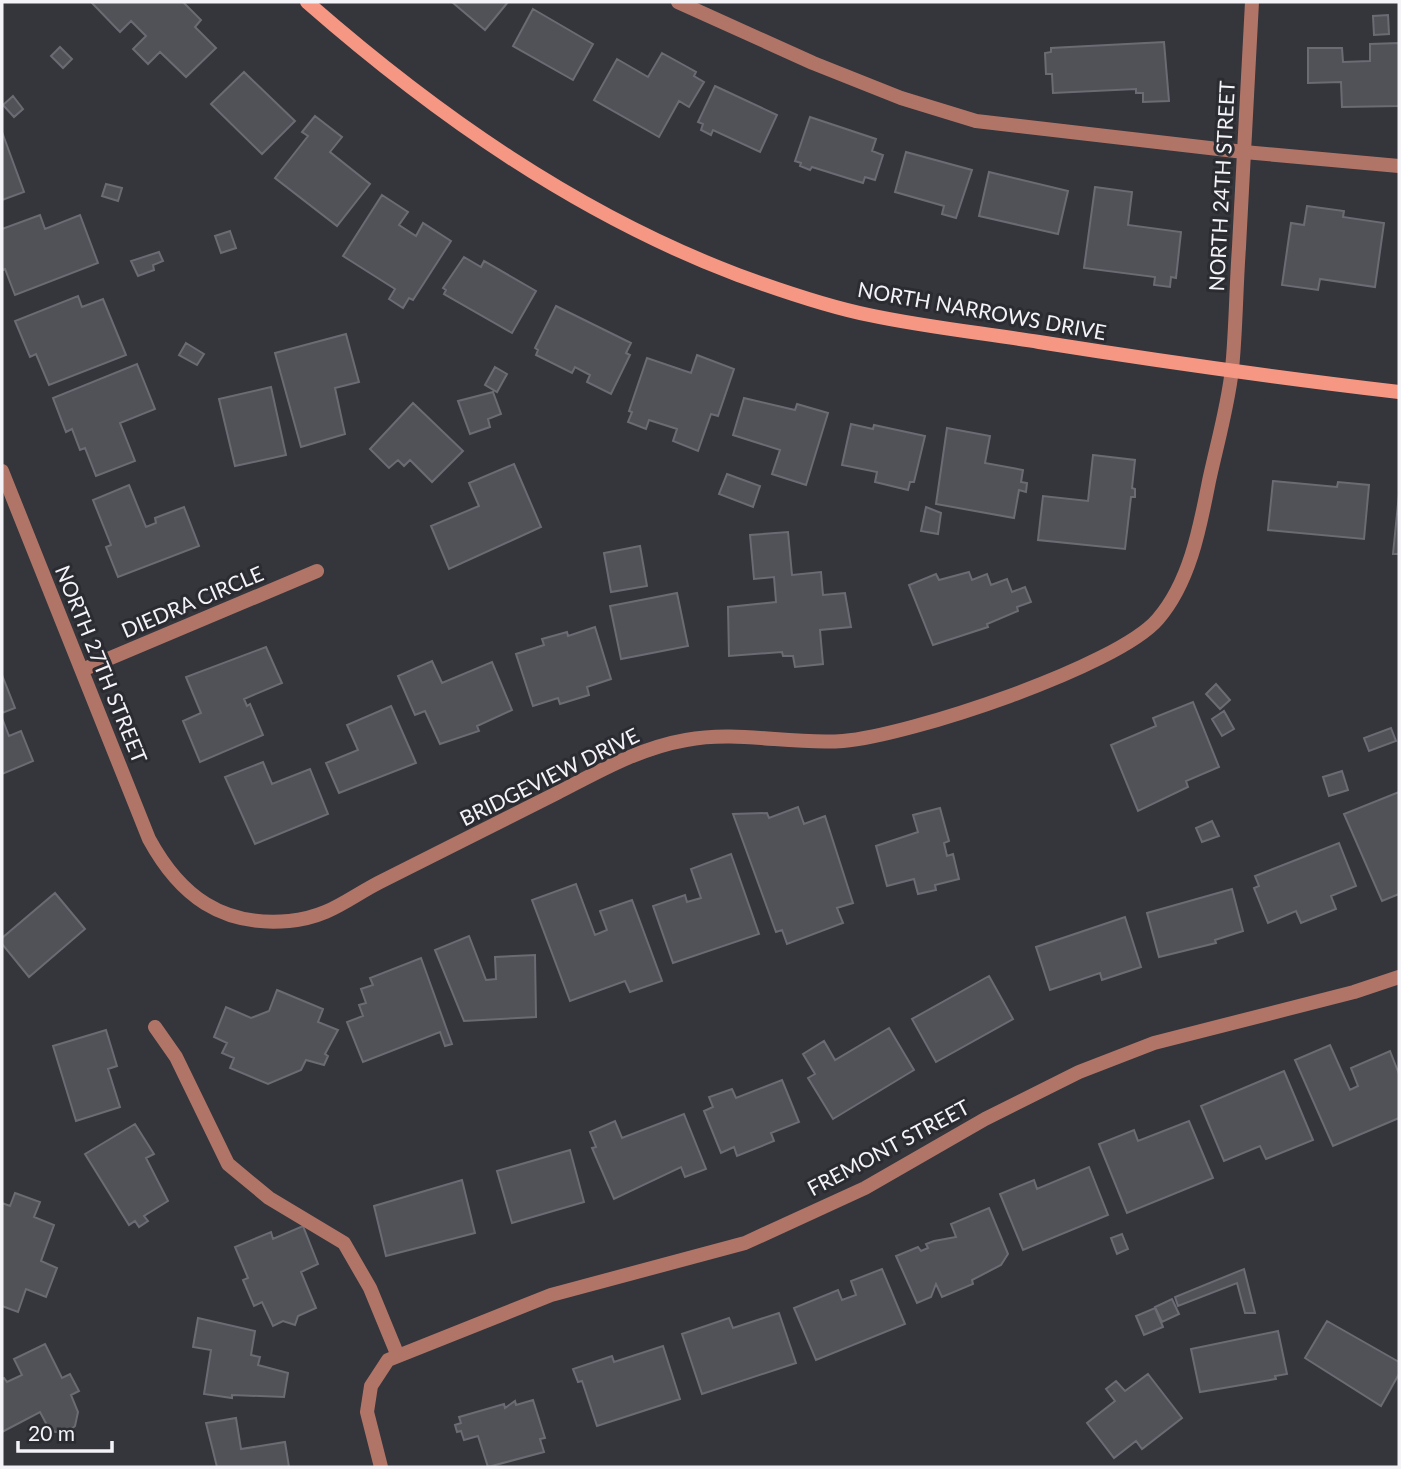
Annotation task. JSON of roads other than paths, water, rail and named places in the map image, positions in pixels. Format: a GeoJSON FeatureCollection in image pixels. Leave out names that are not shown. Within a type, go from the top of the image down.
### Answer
{"type":"FeatureCollection","features":[{"type":"Feature","properties":{"kind":"main road","name":"NORTH NARROWS DRIVE"},"geometry":{"type":"LineString","coordinates":[[307,2],[381,67],[465,130],[548,181],[625,222],[737,274],[867,315],[1232,372],[1399,392]]}},
{"type":"Feature","properties":{"kind":"street"},"geometry":{"type":"LineString","coordinates":[[678,2],[901,99],[976,121],[1244,152],[1399,166]]}},
{"type":"Feature","properties":{"kind":"street","name":"NORTH 24TH STREET"},"geometry":{"type":"LineString","coordinates":[[1232,372],[1252,2]]}},
{"type":"Feature","properties":{"kind":"street","name":"BRIDGEVIEW DRIVE"},"geometry":{"type":"LineString","coordinates":[[166,870],[207,905],[232,916],[262,921],[323,916],[376,884],[636,754],[685,740],[730,735],[837,741],[870,738],[940,721],[1105,655],[1156,621],[1186,569],[1200,526],[1232,372]]}},
{"type":"Feature","properties":{"kind":"street","name":"NORTH 27TH STREET"},"geometry":{"type":"LineString","coordinates":[[2,471],[149,839],[166,870]]}},
{"type":"Feature","properties":{"kind":"street","name":"DIEDRA CIRCLE"},"geometry":{"type":"LineString","coordinates":[[82,670],[317,571]]}},
{"type":"Feature","properties":{"kind":"street","name":"FREMONT STREET"},"geometry":{"type":"LineString","coordinates":[[381,1467],[368,1412],[371,1386],[388,1360],[551,1296],[745,1243],[865,1188],[985,1119],[1079,1072],[1154,1043],[1293,1005],[1354,992],[1399,977]]}},
{"type":"Feature","properties":{"kind":"street"},"geometry":{"type":"LineString","coordinates":[[155,1027],[176,1057],[228,1164],[269,1198],[344,1243],[369,1288],[398,1356]]}}]}
